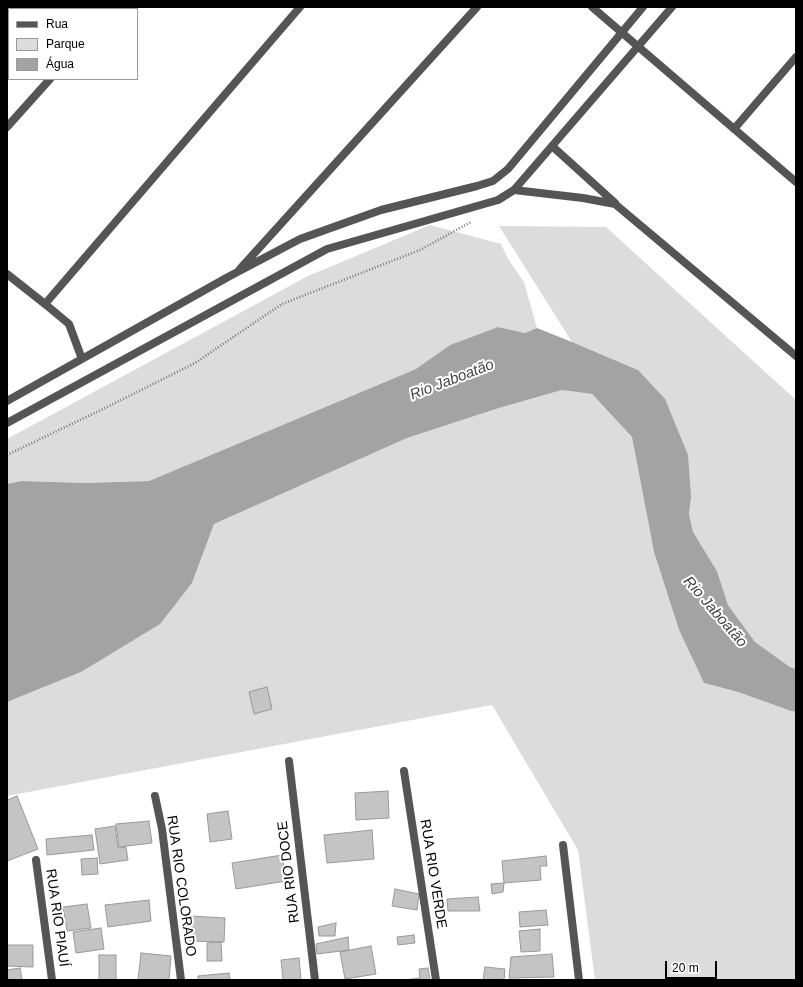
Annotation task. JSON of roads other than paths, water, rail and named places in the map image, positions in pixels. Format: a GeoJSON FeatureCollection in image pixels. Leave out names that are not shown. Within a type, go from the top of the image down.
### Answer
{"type":"FeatureCollection","features":[{"type":"Feature","properties":{"kind":"street"},"geometry":{"type":"LineString","coordinates":[[45,304],[300,7]]}},
{"type":"Feature","properties":{"kind":"street"},"geometry":{"type":"LineString","coordinates":[[236,273],[477,7]]}},
{"type":"Feature","properties":{"kind":"street"},"geometry":{"type":"LineString","coordinates":[[592,7],[796,182]]}},
{"type":"Feature","properties":{"kind":"street"},"geometry":{"type":"LineString","coordinates":[[7,401],[236,273],[300,239],[381,210],[493,181],[508,169],[643,7]]}},
{"type":"Feature","properties":{"kind":"street"},"geometry":{"type":"LineString","coordinates":[[7,423],[326,249],[498,200],[514,190],[672,7]]}},
{"type":"Feature","properties":{"kind":"street"},"geometry":{"type":"LineString","coordinates":[[734,129],[796,57]]}},
{"type":"Feature","properties":{"kind":"street"},"geometry":{"type":"LineString","coordinates":[[7,128],[49,80]]}},
{"type":"Feature","properties":{"kind":"street"},"geometry":{"type":"LineString","coordinates":[[552,146],[615,204],[796,356]]}},
{"type":"Feature","properties":{"kind":"street"},"geometry":{"type":"LineString","coordinates":[[514,190],[583,198],[615,204]]}},
{"type":"Feature","properties":{"kind":"street"},"geometry":{"type":"LineString","coordinates":[[7,274],[69,324],[82,359]]}},
{"type":"Feature","properties":{"kind":"street","name":"RUA RIO DOCE"},"geometry":{"type":"LineString","coordinates":[[289,761],[315,980]]}},
{"type":"Feature","properties":{"kind":"street","name":"RUA RIO VERDE"},"geometry":{"type":"LineString","coordinates":[[404,771],[436,980]]}},
{"type":"Feature","properties":{"kind":"street","name":"RUA RIO COLORADO"},"geometry":{"type":"LineString","coordinates":[[155,796],[162,829],[181,980]]}},
{"type":"Feature","properties":{"kind":"street"},"geometry":{"type":"LineString","coordinates":[[563,845],[579,980]]}},
{"type":"Feature","properties":{"kind":"street","name":"RUA RIO PIAUÍ"},"geometry":{"type":"LineString","coordinates":[[36,860],[52,980]]}},
{"type":"Feature","properties":{"kind":"water","name":"Rio Jaboatão"},"geometry":{"type":"Polygon","coordinates":[[[498,327],[525,333],[537,328],[638,370],[665,399],[688,455],[691,497],[689,514],[693,532],[717,571],[728,605],[755,642],[790,667],[796,669],[796,712],[738,692],[704,683],[679,630],[654,552],[632,437],[592,394],[562,390],[499,408],[407,438],[214,524],[192,583],[160,624],[81,672],[7,702],[7,484],[22,481],[86,483],[149,481],[416,369],[450,345],[498,327]]]}}]}
